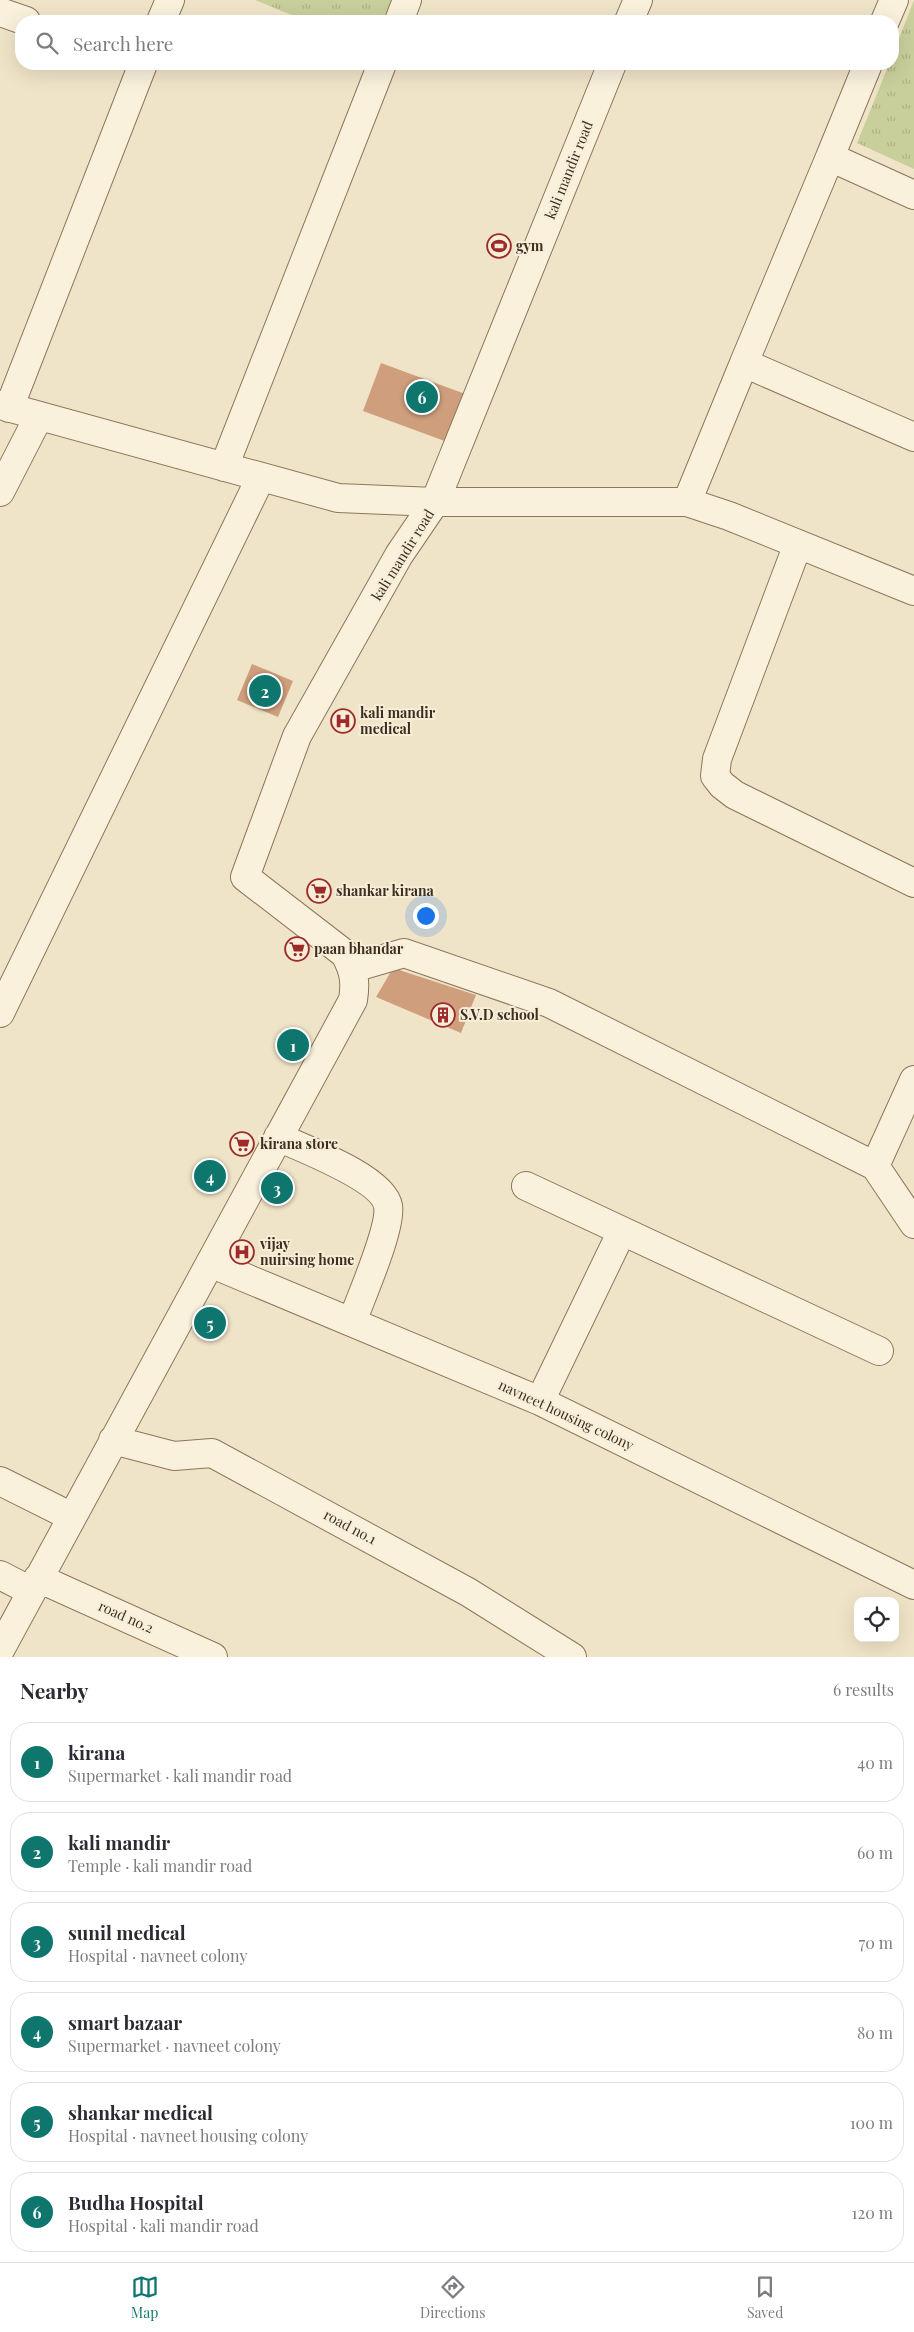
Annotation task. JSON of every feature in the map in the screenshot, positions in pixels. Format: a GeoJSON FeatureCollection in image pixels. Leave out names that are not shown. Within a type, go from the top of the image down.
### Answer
{"type":"FeatureCollection","features":[{"type":"Feature","properties":{"kind":"street"},"geometry":{"type":"LineString","coordinates":[[164,15],[170,0]]}},
{"type":"Feature","properties":{"kind":"street"},"geometry":{"type":"LineString","coordinates":[[401,15],[407,0]]}},
{"type":"Feature","properties":{"kind":"street"},"geometry":{"type":"LineString","coordinates":[[632,15],[638,0]]}},
{"type":"Feature","properties":{"kind":"street"},"geometry":{"type":"LineString","coordinates":[[888,15],[894,0]]}},
{"type":"Feature","properties":{"kind":"street"},"geometry":{"type":"LineString","coordinates":[[0,12],[15,17]]}},
{"type":"Feature","properties":{"kind":"street"},"geometry":{"type":"LineString","coordinates":[[139,70],[5,407],[338,498],[435,502],[687,502],[914,591]]}},
{"type":"Feature","properties":{"kind":"street"},"geometry":{"type":"LineString","coordinates":[[224,467],[380,70]]}},
{"type":"Feature","properties":{"kind":"street","name":"kali mandir road"},"geometry":{"type":"LineString","coordinates":[[353,968],[345,954],[246,877],[297,736],[399,555],[435,502],[610,70]]}},
{"type":"Feature","properties":{"kind":"street"},"geometry":{"type":"LineString","coordinates":[[687,502],[866,70]]}},
{"type":"Feature","properties":{"kind":"street"},"geometry":{"type":"LineString","coordinates":[[830,158],[914,195]]}},
{"type":"Feature","properties":{"kind":"street"},"geometry":{"type":"LineString","coordinates":[[744,363],[914,437]]}},
{"type":"Feature","properties":{"kind":"street"},"geometry":{"type":"LineString","coordinates":[[0,492],[39,416]]}},
{"type":"Feature","properties":{"kind":"street"},"geometry":{"type":"LineString","coordinates":[[0,1013],[261,477]]}},
{"type":"Feature","properties":{"kind":"street"},"geometry":{"type":"LineString","coordinates":[[798,544],[717,759],[715,776],[735,796],[914,883]]}},
{"type":"Feature","properties":{"kind":"street"},"geometry":{"type":"LineString","coordinates":[[0,1650],[353,1000],[356,981],[353,968],[404,953],[549,1003],[875,1166],[914,1224]]}},
{"type":"Feature","properties":{"kind":"street"},"geometry":{"type":"LineString","coordinates":[[875,1166],[914,1080]]}},
{"type":"Feature","properties":{"kind":"street"},"geometry":{"type":"LineString","coordinates":[[278,1137],[366,1178],[381,1192],[388,1207],[385,1230],[352,1322]]}},
{"type":"Feature","properties":{"kind":"street"},"geometry":{"type":"LineString","coordinates":[[526,1186],[878,1351]]}},
{"type":"Feature","properties":{"kind":"street"},"geometry":{"type":"LineString","coordinates":[[540,1401],[622,1231]]}},
{"type":"Feature","properties":{"kind":"street","name":"navneet housing colony"},"geometry":{"type":"LineString","coordinates":[[210,1263],[540,1401],[914,1584]]}},
{"type":"Feature","properties":{"kind":"street","name":"road no.1"},"geometry":{"type":"LineString","coordinates":[[114,1440],[174,1456],[212,1453],[468,1592],[572,1657]]}},
{"type":"Feature","properties":{"kind":"street"},"geometry":{"type":"LineString","coordinates":[[0,1481],[72,1517]]}},
{"type":"Feature","properties":{"kind":"street","name":"road no.2"},"geometry":{"type":"LineString","coordinates":[[0,1575],[35,1585],[213,1657]]}},
{"type":"Feature","properties":{"kind":"green space"},"geometry":{"type":"Polygon","coordinates":[[[255,0],[394,0],[388,15],[291,15],[255,0]]]}},
{"type":"Feature","properties":{"kind":"green space"},"geometry":{"type":"Polygon","coordinates":[[[914,0],[914,169],[857,143],[887,70],[899,70],[899,39],[914,0]]]}},
{"type":"Feature","properties":{"kind":"building"},"geometry":{"type":"Polygon","coordinates":[[[381,363],[468,395],[450,443],[363,411],[381,363]]]}},
{"type":"Feature","properties":{"kind":"building"},"geometry":{"type":"Polygon","coordinates":[[[252,664],[293,681],[278,717],[237,700],[252,664]]]}},
{"type":"Feature","properties":{"kind":"building","name":"S.V.D school"},"geometry":{"type":"Polygon","coordinates":[[[393,968],[476,995],[461,1033],[376,997],[393,968]]]}},
{"type":"Feature","properties":{"kind":"place","name":"gym"},"geometry":{"type":"Point","coordinates":[499,246]}},
{"type":"Feature","properties":{"kind":"place","name":"Budha Hospital"},"geometry":{"type":"Point","coordinates":[422,397]}},
{"type":"Feature","properties":{"kind":"place","name":"kali mandir"},"geometry":{"type":"Point","coordinates":[265,691]}},
{"type":"Feature","properties":{"kind":"place","name":"kali mandir medical"},"geometry":{"type":"Point","coordinates":[343,721]}},
{"type":"Feature","properties":{"kind":"place","name":"shankar kirana"},"geometry":{"type":"Point","coordinates":[319,891]}},
{"type":"Feature","properties":{"kind":"place","name":"paan bhandar"},"geometry":{"type":"Point","coordinates":[297,949]}},
{"type":"Feature","properties":{"kind":"place","name":"S.V.D school"},"geometry":{"type":"Point","coordinates":[443,1015]}},
{"type":"Feature","properties":{"kind":"place","name":"kirana"},"geometry":{"type":"Point","coordinates":[293,1045]}},
{"type":"Feature","properties":{"kind":"place","name":"kirana store"},"geometry":{"type":"Point","coordinates":[242,1144]}},
{"type":"Feature","properties":{"kind":"place","name":"smart bazaar"},"geometry":{"type":"Point","coordinates":[210,1176]}},
{"type":"Feature","properties":{"kind":"place","name":"sunil medical"},"geometry":{"type":"Point","coordinates":[277,1188]}},
{"type":"Feature","properties":{"kind":"place","name":"vijay nuirsing home"},"geometry":{"type":"Point","coordinates":[242,1252]}},
{"type":"Feature","properties":{"kind":"place","name":"shankar medical"},"geometry":{"type":"Point","coordinates":[210,1323]}}]}
